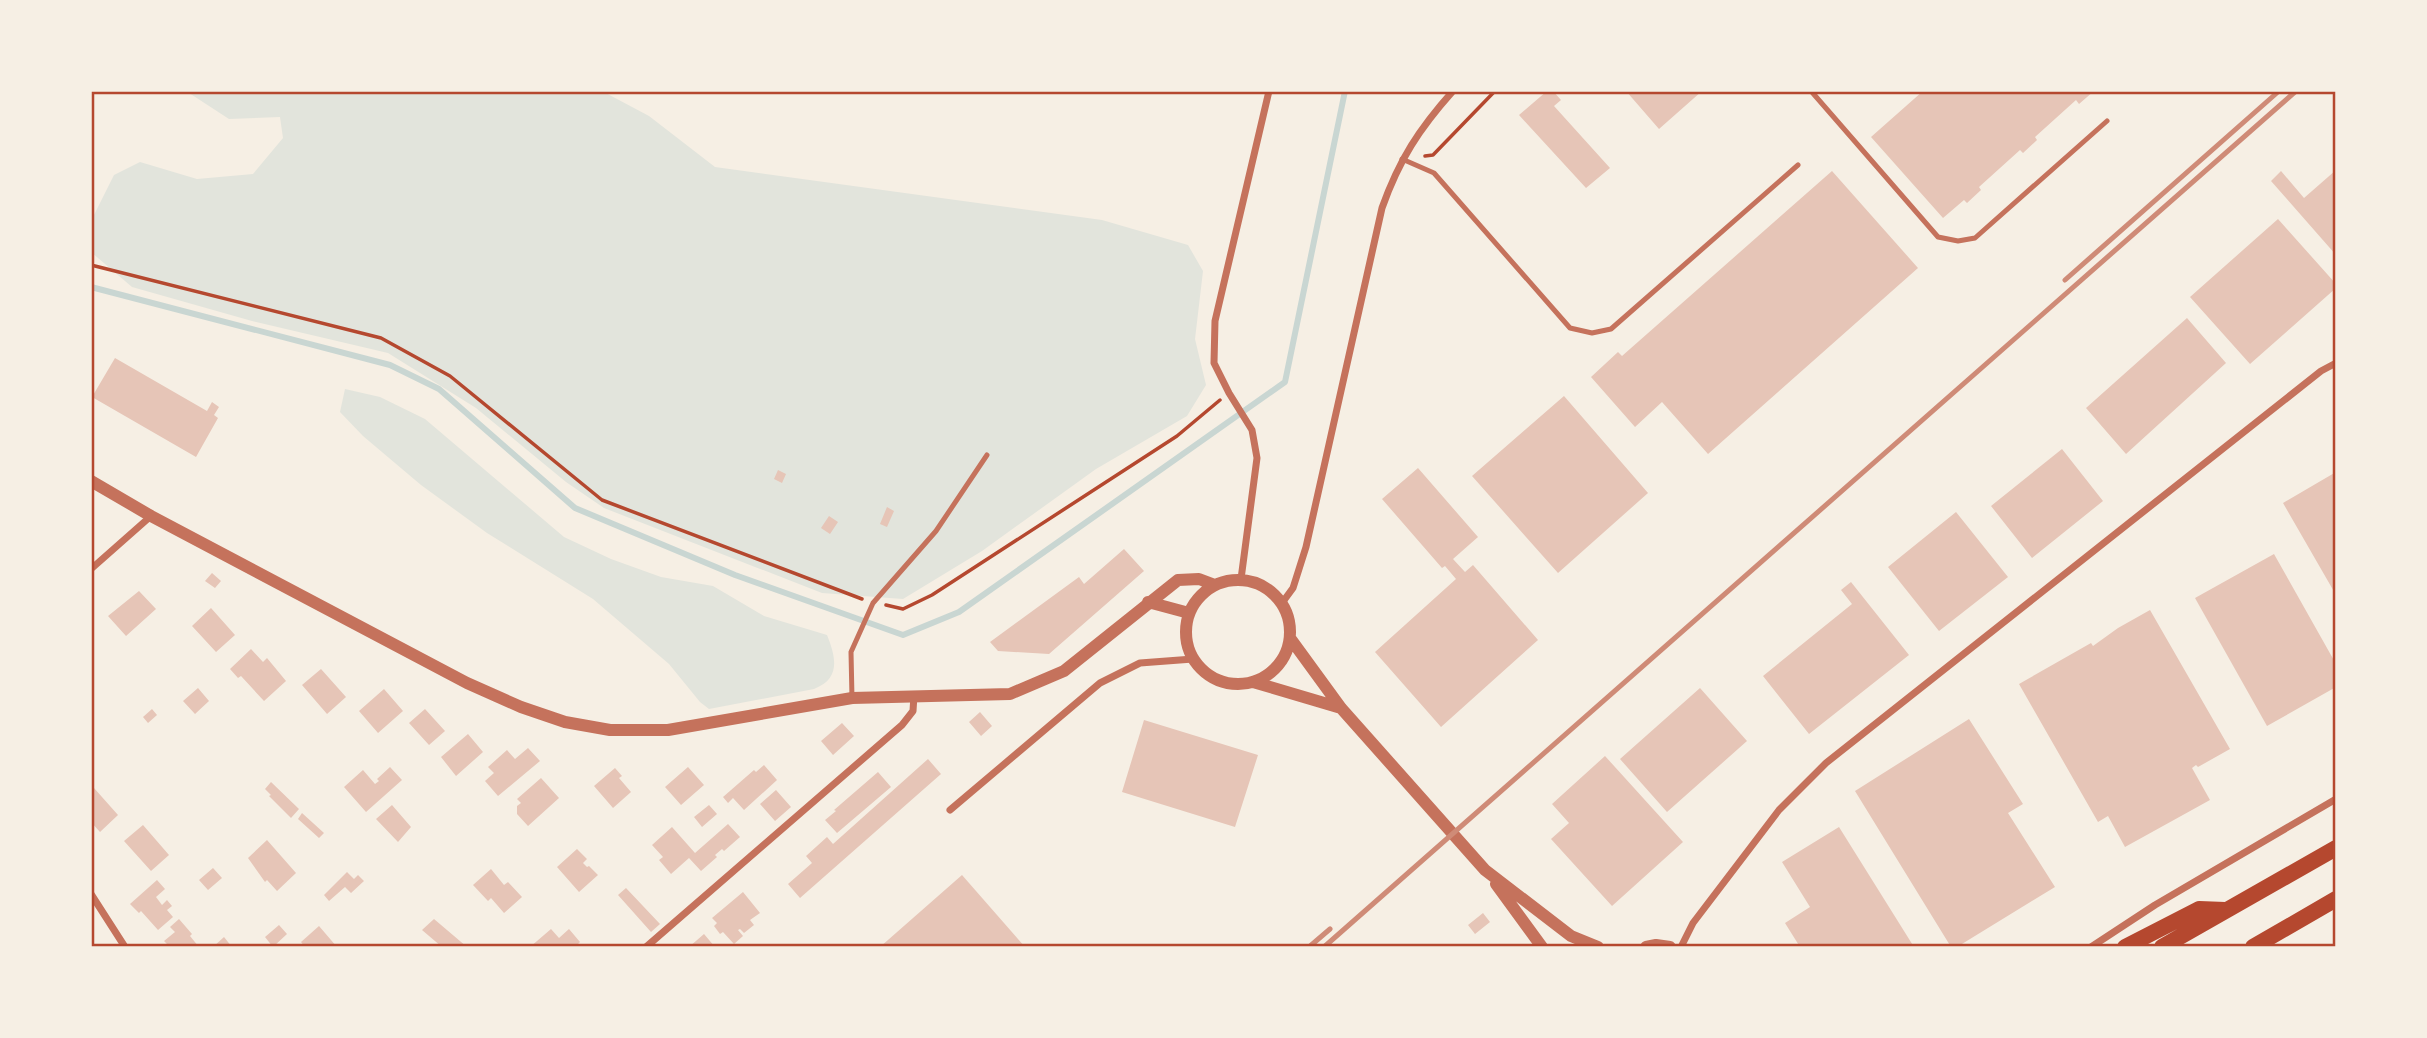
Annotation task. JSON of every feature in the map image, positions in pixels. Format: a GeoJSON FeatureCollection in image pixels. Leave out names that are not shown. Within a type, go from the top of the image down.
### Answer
{"type":"FeatureCollection","features":[{"type":"Feature","properties":{"kind":"main road"},"geometry":{"type":"LineString","coordinates":[[2162,947],[2336,848]]}},
{"type":"Feature","properties":{"kind":"main road"},"geometry":{"type":"LineString","coordinates":[[2253,947],[2336,899]]}},
{"type":"Feature","properties":{"kind":"main road"},"geometry":{"type":"LineString","coordinates":[[2125,947],[2199,909],[2225,910]]}},
{"type":"Feature","properties":{"kind":"street"},"geometry":{"type":"LineString","coordinates":[[1241,579],[1257,458],[1252,430],[1214,363],[1215,321],[1269,91]]}},
{"type":"Feature","properties":{"kind":"street"},"geometry":{"type":"LineString","coordinates":[[1282,603],[1293,588],[1306,547],[1376,232],[1394,174],[1426,122],[1453,91]]}},
{"type":"Feature","properties":{"kind":"street"},"geometry":{"type":"LineString","coordinates":[[1681,947],[1693,923],[1779,810],[1826,763],[2321,371],[2336,363]]}},
{"type":"Feature","properties":{"kind":"street"},"geometry":{"type":"LineString","coordinates":[[91,481],[151,516],[467,683],[521,707],[565,722],[610,730],[668,730],[852,698],[1010,694],[1050,679],[1080,659],[1178,580],[1199,579],[1215,584],[1241,579],[1265,587],[1282,603],[1289,620],[1290,638],[1286,653],[1278,666],[1267,676],[1253,682]]}},
{"type":"Feature","properties":{"kind":"street"},"geometry":{"type":"LineString","coordinates":[[91,569],[151,516]]}},
{"type":"Feature","properties":{"kind":"street"},"geometry":{"type":"LineString","coordinates":[[1215,584],[1195,601],[1189,613],[1186,636],[1193,659],[1213,678],[1226,683],[1253,682],[1341,708]]}},
{"type":"Feature","properties":{"kind":"street"},"geometry":{"type":"LineString","coordinates":[[1148,602],[1189,613]]}},
{"type":"Feature","properties":{"kind":"street"},"geometry":{"type":"LineString","coordinates":[[1290,638],[1341,708],[1485,870],[1542,947]]}},
{"type":"Feature","properties":{"kind":"street"},"geometry":{"type":"LineString","coordinates":[[950,810],[1100,683],[1140,663],[1193,659]]}},
{"type":"Feature","properties":{"kind":"street"},"geometry":{"type":"LineString","coordinates":[[646,947],[902,725],[913,711],[914,695]]}},
{"type":"Feature","properties":{"kind":"street"},"geometry":{"type":"LineString","coordinates":[[2091,947],[2155,905],[2336,799]]}},
{"type":"Feature","properties":{"kind":"street"},"geometry":{"type":"LineString","coordinates":[[1485,870],[1571,936],[1598,947]]}},
{"type":"Feature","properties":{"kind":"street"},"geometry":{"type":"LineString","coordinates":[[91,894],[125,947]]}},
{"type":"Feature","properties":{"kind":"street"},"geometry":{"type":"LineString","coordinates":[[1646,947],[1670,947]]}},
{"type":"Feature","properties":{"kind":"lane"},"geometry":{"type":"LineString","coordinates":[[1811,91],[1938,237],[1958,241],[1975,238],[2107,121]]}},
{"type":"Feature","properties":{"kind":"lane"},"geometry":{"type":"LineString","coordinates":[[1402,159],[1434,173],[1570,328],[1592,333],[1611,329],[1798,165]]}},
{"type":"Feature","properties":{"kind":"lane"},"geometry":{"type":"LineString","coordinates":[[852,698],[851,652],[872,606],[936,531],[987,455]]}},
{"type":"Feature","properties":{"kind":"path"},"geometry":{"type":"LineString","coordinates":[[1407,149],[1422,156],[1433,155],[1495,91]]}},
{"type":"Feature","properties":{"kind":"path"},"geometry":{"type":"LineString","coordinates":[[91,265],[381,338],[450,376],[602,500],[872,606],[903,609],[932,596],[1177,436],[1229,393]]}},
{"type":"Feature","properties":{"kind":"shaded area"},"geometry":{"type":"Polygon","coordinates":[[[186,91],[602,91],[649,116],[715,167],[1102,220],[1188,245],[1203,271],[1195,339],[1206,385],[1187,416],[1096,469],[982,551],[903,599],[822,593],[604,508],[566,482],[476,408],[388,353],[252,321],[132,287],[91,252],[91,217],[114,175],[140,162],[197,179],[253,174],[283,138],[280,117],[229,119],[186,91]]]}},
{"type":"Feature","properties":{"kind":"shaded area"},"geometry":{"type":"Polygon","coordinates":[[[345,389],[380,397],[425,419],[564,537],[611,559],[661,577],[713,586],[764,616],[827,635],[834,659],[829,679],[814,689],[709,709],[669,664],[593,599],[487,533],[421,485],[363,436],[340,412],[345,389]]]}},
{"type":"Feature","properties":{"kind":"building"},"geometry":{"type":"Polygon","coordinates":[[[1547,91],[1553,91],[1561,100],[1554,106],[1610,168],[1586,188],[1519,115],[1547,91]]]}},
{"type":"Feature","properties":{"kind":"building"},"geometry":{"type":"Polygon","coordinates":[[[1626,91],[1702,91],[1659,129],[1626,91]]]}},
{"type":"Feature","properties":{"kind":"building"},"geometry":{"type":"Polygon","coordinates":[[[1923,91],[2094,91],[2079,104],[2076,100],[2035,137],[2037,140],[2023,153],[2020,150],[1979,187],[1981,190],[1967,203],[1964,200],[1943,218],[1871,137],[1923,91]]]}},
{"type":"Feature","properties":{"kind":"building"},"geometry":{"type":"Polygon","coordinates":[[[2336,170],[2336,255],[2271,181],[2281,171],[2304,198],[2336,170]]]}},
{"type":"Feature","properties":{"kind":"building"},"geometry":{"type":"Polygon","coordinates":[[[1832,171],[1918,268],[1708,454],[1662,402],[1635,427],[1591,377],[1618,352],[1622,356],[1832,171]]]}},
{"type":"Feature","properties":{"kind":"building"},"geometry":{"type":"Polygon","coordinates":[[[2278,219],[2336,284],[2336,288],[2250,364],[2190,297],[2278,219]]]}},
{"type":"Feature","properties":{"kind":"building"},"geometry":{"type":"Polygon","coordinates":[[[2187,318],[2226,363],[2126,454],[2086,408],[2187,318]]]}},
{"type":"Feature","properties":{"kind":"building"},"geometry":{"type":"Polygon","coordinates":[[[115,358],[207,411],[212,402],[219,407],[214,415],[218,418],[196,457],[92,397],[115,358]]]}},
{"type":"Feature","properties":{"kind":"building"},"geometry":{"type":"Polygon","coordinates":[[[1564,396],[1648,493],[1558,573],[1472,476],[1564,396]]]}},
{"type":"Feature","properties":{"kind":"building"},"geometry":{"type":"Polygon","coordinates":[[[2062,449],[2103,501],[2032,558],[1991,506],[2062,449]]]}},
{"type":"Feature","properties":{"kind":"building"},"geometry":{"type":"Polygon","coordinates":[[[1418,468],[1478,537],[1453,559],[1465,572],[1473,565],[1538,640],[1441,727],[1375,652],[1456,579],[1445,566],[1442,568],[1382,499],[1418,468]]]}},
{"type":"Feature","properties":{"kind":"building"},"geometry":{"type":"Polygon","coordinates":[[[778,470],[786,474],[782,483],[774,479],[778,470]]]}},
{"type":"Feature","properties":{"kind":"building"},"geometry":{"type":"Polygon","coordinates":[[[2336,472],[2336,595],[2283,503],[2336,472]]]}},
{"type":"Feature","properties":{"kind":"building"},"geometry":{"type":"Polygon","coordinates":[[[887,507],[894,511],[887,527],[880,524],[887,507]]]}},
{"type":"Feature","properties":{"kind":"building"},"geometry":{"type":"Polygon","coordinates":[[[1956,512],[2008,577],[1939,631],[1888,567],[1956,512]]]}},
{"type":"Feature","properties":{"kind":"building"},"geometry":{"type":"Polygon","coordinates":[[[829,516],[838,522],[830,534],[821,528],[829,516]]]}},
{"type":"Feature","properties":{"kind":"building"},"geometry":{"type":"Polygon","coordinates":[[[1124,549],[1144,571],[1049,654],[998,651],[990,642],[1079,577],[1084,584],[1124,549]]]}},
{"type":"Feature","properties":{"kind":"building"},"geometry":{"type":"Polygon","coordinates":[[[2274,554],[2336,664],[2336,687],[2267,726],[2195,598],[2274,554]]]}},
{"type":"Feature","properties":{"kind":"building"},"geometry":{"type":"Polygon","coordinates":[[[212,573],[221,581],[215,588],[205,581],[212,573]]]}},
{"type":"Feature","properties":{"kind":"building"},"geometry":{"type":"Polygon","coordinates":[[[1851,582],[1909,655],[1809,734],[1763,676],[1852,604],[1841,590],[1851,582]]]}},
{"type":"Feature","properties":{"kind":"building"},"geometry":{"type":"Polygon","coordinates":[[[139,591],[156,609],[126,636],[108,616],[139,591]]]}},
{"type":"Feature","properties":{"kind":"building"},"geometry":{"type":"Polygon","coordinates":[[[211,608],[235,635],[216,652],[192,626],[211,608]]]}},
{"type":"Feature","properties":{"kind":"building"},"geometry":{"type":"Polygon","coordinates":[[[2150,610],[2230,749],[2192,768],[2210,800],[2125,847],[2108,816],[2098,822],[2019,684],[2091,643],[2093,646],[2150,610]]]}},
{"type":"Feature","properties":{"kind":"building"},"geometry":{"type":"Polygon","coordinates":[[[251,649],[263,662],[267,658],[286,681],[264,701],[241,676],[238,678],[230,669],[251,649]]]}},
{"type":"Feature","properties":{"kind":"building"},"geometry":{"type":"Polygon","coordinates":[[[321,669],[346,697],[327,714],[302,685],[321,669]]]}},
{"type":"Feature","properties":{"kind":"building"},"geometry":{"type":"Polygon","coordinates":[[[198,688],[209,701],[195,714],[183,701],[198,688]]]}},
{"type":"Feature","properties":{"kind":"building"},"geometry":{"type":"Polygon","coordinates":[[[1700,688],[1747,741],[1667,812],[1620,759],[1700,688]]]}},
{"type":"Feature","properties":{"kind":"building"},"geometry":{"type":"Polygon","coordinates":[[[384,689],[403,711],[378,733],[359,711],[384,689]]]}},
{"type":"Feature","properties":{"kind":"building"},"geometry":{"type":"Polygon","coordinates":[[[152,709],[157,715],[148,723],[143,717],[152,709]]]}},
{"type":"Feature","properties":{"kind":"building"},"geometry":{"type":"Polygon","coordinates":[[[425,709],[445,731],[429,745],[409,723],[425,709]]]}},
{"type":"Feature","properties":{"kind":"building"},"geometry":{"type":"Polygon","coordinates":[[[980,712],[992,726],[981,736],[969,722],[980,712]]]}},
{"type":"Feature","properties":{"kind":"building"},"geometry":{"type":"Polygon","coordinates":[[[1969,719],[2023,804],[2008,813],[2055,887],[1957,947],[1951,947],[1855,791],[1969,719]]]}},
{"type":"Feature","properties":{"kind":"building"},"geometry":{"type":"Polygon","coordinates":[[[1144,720],[1258,755],[1235,827],[1122,792],[1144,720]]]}},
{"type":"Feature","properties":{"kind":"building"},"geometry":{"type":"Polygon","coordinates":[[[842,723],[854,736],[833,755],[821,741],[842,723]]]}},
{"type":"Feature","properties":{"kind":"building"},"geometry":{"type":"Polygon","coordinates":[[[468,734],[483,752],[456,776],[441,757],[468,734]]]}},
{"type":"Feature","properties":{"kind":"building"},"geometry":{"type":"Polygon","coordinates":[[[528,748],[540,761],[498,796],[485,781],[494,773],[488,767],[507,750],[515,759],[528,748]]]}},
{"type":"Feature","properties":{"kind":"building"},"geometry":{"type":"Polygon","coordinates":[[[1605,756],[1683,842],[1612,906],[1551,839],[1569,823],[1552,804],[1605,756]]]}},
{"type":"Feature","properties":{"kind":"building"},"geometry":{"type":"Polygon","coordinates":[[[928,759],[941,774],[800,898],[788,884],[812,863],[806,856],[827,837],[833,844],[928,759]]]}},
{"type":"Feature","properties":{"kind":"building"},"geometry":{"type":"Polygon","coordinates":[[[764,765],[777,780],[744,810],[733,798],[728,803],[723,797],[754,770],[756,772],[764,765]]]}},
{"type":"Feature","properties":{"kind":"building"},"geometry":{"type":"Polygon","coordinates":[[[390,767],[402,780],[366,812],[344,787],[363,770],[375,784],[390,767]]]}},
{"type":"Feature","properties":{"kind":"building"},"geometry":{"type":"Polygon","coordinates":[[[688,767],[704,785],[681,805],[665,787],[688,767]]]}},
{"type":"Feature","properties":{"kind":"building"},"geometry":{"type":"Polygon","coordinates":[[[615,768],[622,776],[619,778],[631,792],[613,808],[594,786],[615,768]]]}},
{"type":"Feature","properties":{"kind":"building"},"geometry":{"type":"Polygon","coordinates":[[[878,772],[891,787],[837,833],[825,820],[878,772]]]}},
{"type":"Feature","properties":{"kind":"building"},"geometry":{"type":"Polygon","coordinates":[[[541,778],[559,798],[528,826],[517,814],[517,806],[521,803],[517,799],[541,778]]]}},
{"type":"Feature","properties":{"kind":"building"},"geometry":{"type":"Polygon","coordinates":[[[271,782],[299,809],[291,818],[265,789],[271,782]]]}},
{"type":"Feature","properties":{"kind":"building"},"geometry":{"type":"Polygon","coordinates":[[[94,788],[118,815],[100,832],[91,822],[91,791],[94,788]]]}},
{"type":"Feature","properties":{"kind":"building"},"geometry":{"type":"Polygon","coordinates":[[[776,790],[791,807],[775,821],[760,804],[776,790]]]}},
{"type":"Feature","properties":{"kind":"building"},"geometry":{"type":"Polygon","coordinates":[[[392,805],[411,827],[398,842],[376,819],[392,805]]]}},
{"type":"Feature","properties":{"kind":"building"},"geometry":{"type":"Polygon","coordinates":[[[709,805],[717,814],[702,827],[694,817],[709,805]]]}},
{"type":"Feature","properties":{"kind":"building"},"geometry":{"type":"Polygon","coordinates":[[[302,813],[324,833],[319,838],[298,819],[302,813]]]}},
{"type":"Feature","properties":{"kind":"building"},"geometry":{"type":"Polygon","coordinates":[[[728,824],[740,837],[715,855],[717,857],[701,871],[689,858],[671,874],[659,860],[663,857],[652,845],[672,827],[695,853],[728,824]]]}},
{"type":"Feature","properties":{"kind":"building"},"geometry":{"type":"Polygon","coordinates":[[[143,825],[169,855],[151,871],[124,841],[143,825]]]}},
{"type":"Feature","properties":{"kind":"building"},"geometry":{"type":"Polygon","coordinates":[[[1839,827],[1914,947],[1800,947],[1785,923],[1810,907],[1782,862],[1839,827]]]}},
{"type":"Feature","properties":{"kind":"building"},"geometry":{"type":"Polygon","coordinates":[[[267,840],[296,873],[277,891],[267,880],[265,882],[248,858],[267,840]]]}},
{"type":"Feature","properties":{"kind":"building"},"geometry":{"type":"Polygon","coordinates":[[[577,849],[587,859],[583,863],[598,875],[579,892],[557,867],[577,849]]]}},
{"type":"Feature","properties":{"kind":"building"},"geometry":{"type":"Polygon","coordinates":[[[213,868],[222,878],[208,890],[199,880],[213,868]]]}},
{"type":"Feature","properties":{"kind":"building"},"geometry":{"type":"Polygon","coordinates":[[[491,869],[504,885],[508,882],[522,897],[504,913],[491,898],[488,901],[473,885],[491,869]]]}},
{"type":"Feature","properties":{"kind":"building"},"geometry":{"type":"Polygon","coordinates":[[[347,872],[354,879],[358,875],[364,881],[351,893],[345,887],[329,901],[324,895],[347,872]]]}},
{"type":"Feature","properties":{"kind":"building"},"geometry":{"type":"Polygon","coordinates":[[[962,875],[1025,947],[880,947],[962,875]]]}},
{"type":"Feature","properties":{"kind":"building"},"geometry":{"type":"Polygon","coordinates":[[[157,880],[165,889],[156,897],[162,905],[167,900],[172,906],[167,910],[173,917],[158,930],[141,911],[139,913],[130,904],[157,880]]]}},
{"type":"Feature","properties":{"kind":"building"},"geometry":{"type":"Polygon","coordinates":[[[626,888],[660,924],[651,932],[618,895],[626,888]]]}},
{"type":"Feature","properties":{"kind":"building"},"geometry":{"type":"Polygon","coordinates":[[[743,892],[760,913],[750,920],[754,925],[744,933],[738,930],[743,936],[734,944],[723,932],[720,934],[714,926],[717,923],[712,918],[743,892]]]}},
{"type":"Feature","properties":{"kind":"building"},"geometry":{"type":"Polygon","coordinates":[[[1483,913],[1490,922],[1475,934],[1468,925],[1483,913]]]}},
{"type":"Feature","properties":{"kind":"building"},"geometry":{"type":"Polygon","coordinates":[[[179,919],[199,947],[170,947],[164,941],[175,932],[170,927],[179,919]]]}},
{"type":"Feature","properties":{"kind":"building"},"geometry":{"type":"Polygon","coordinates":[[[434,919],[467,947],[442,947],[422,930],[434,919]]]}},
{"type":"Feature","properties":{"kind":"building"},"geometry":{"type":"Polygon","coordinates":[[[279,925],[287,934],[273,947],[265,937],[279,925]]]}},
{"type":"Feature","properties":{"kind":"building"},"geometry":{"type":"Polygon","coordinates":[[[319,926],[337,947],[305,947],[301,942],[319,926]]]}},
{"type":"Feature","properties":{"kind":"building"},"geometry":{"type":"Polygon","coordinates":[[[551,929],[559,938],[569,929],[580,942],[575,947],[530,947],[551,929]]]}},
{"type":"Feature","properties":{"kind":"building"},"geometry":{"type":"Polygon","coordinates":[[[704,934],[715,947],[689,947],[704,934]]]}},
{"type":"Feature","properties":{"kind":"building"},"geometry":{"type":"Polygon","coordinates":[[[224,937],[232,947],[213,947],[224,937]]]}},
{"type":"Feature","properties":{"kind":"waterway"},"geometry":{"type":"LineString","coordinates":[[91,287],[390,365],[439,389],[575,508],[735,575],[903,635],[959,612],[1285,382],[1345,91]]}},
{"type":"Feature","properties":{"kind":"railway"},"geometry":{"type":"LineString","coordinates":[[2065,280],[2279,91]]}},
{"type":"Feature","properties":{"kind":"railway"},"geometry":{"type":"LineString","coordinates":[[1324,947],[2296,91]]}},
{"type":"Feature","properties":{"kind":"railway"},"geometry":{"type":"LineString","coordinates":[[1309,947],[1330,929]]}}]}
